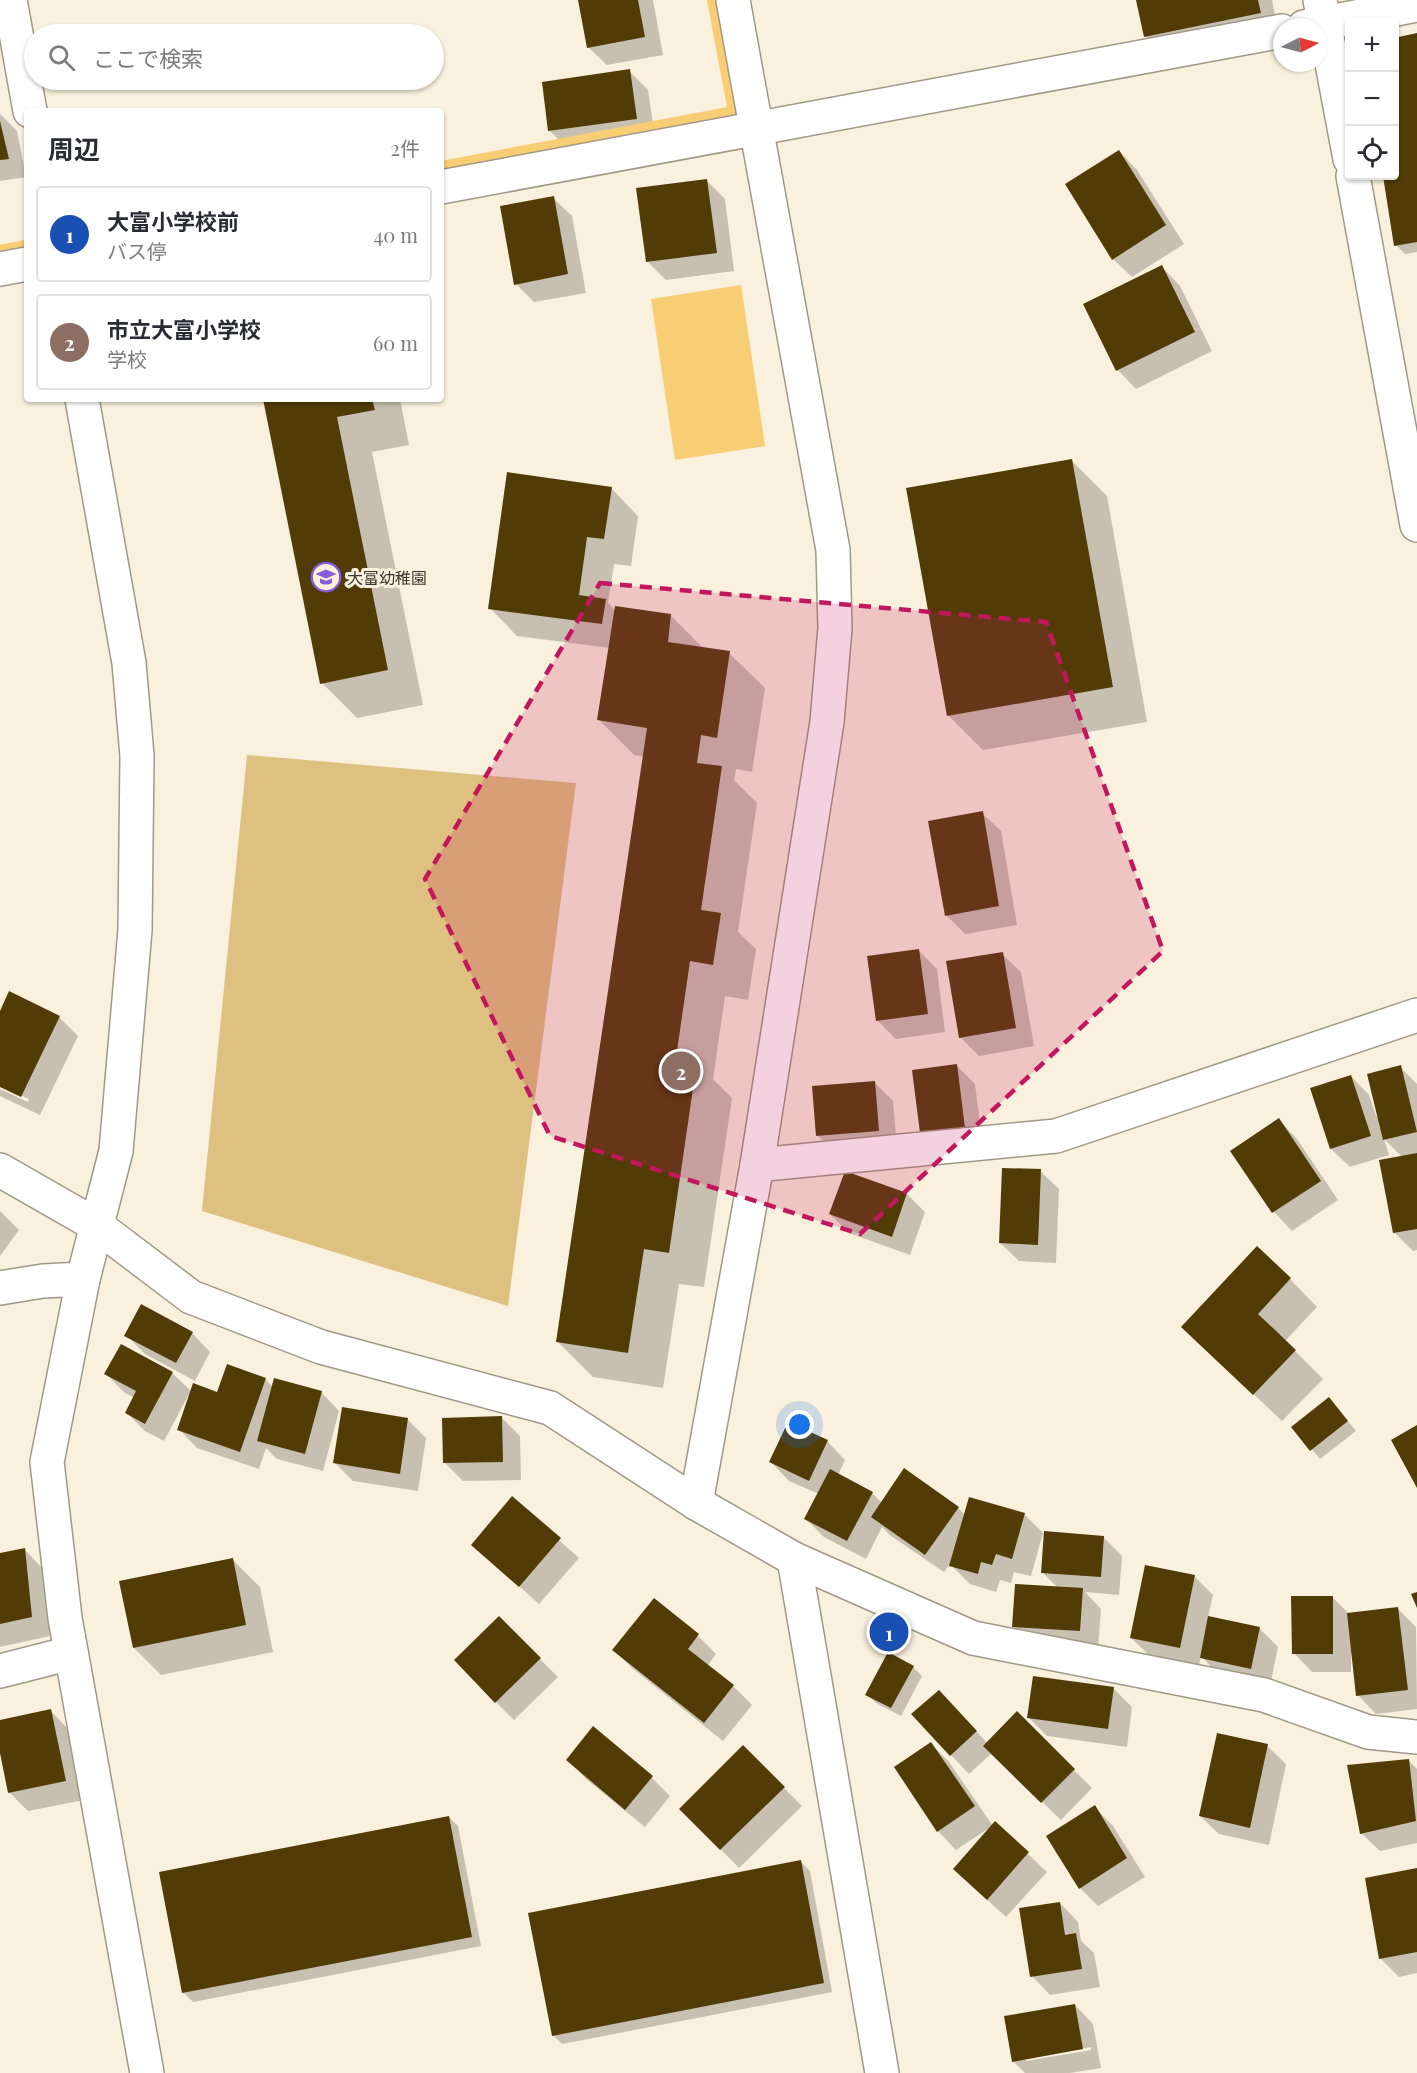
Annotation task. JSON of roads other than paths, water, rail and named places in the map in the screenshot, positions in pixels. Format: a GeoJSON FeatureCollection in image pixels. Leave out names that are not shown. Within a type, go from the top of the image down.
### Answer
{"type":"FeatureCollection","features":[{"type":"Feature","properties":{"kind":"street"},"geometry":{"type":"LineString","coordinates":[[10,0],[24,78]]}},
{"type":"Feature","properties":{"kind":"street"},"geometry":{"type":"LineString","coordinates":[[696,1503],[757,1165],[827,722],[835,628],[833,550],[733,0]]}},
{"type":"Feature","properties":{"kind":"street"},"geometry":{"type":"LineString","coordinates":[[1345,138],[1316,17],[1417,5]]}},
{"type":"Feature","properties":{"kind":"street"},"geometry":{"type":"LineString","coordinates":[[444,186],[1273,33]]}},
{"type":"Feature","properties":{"kind":"street"},"geometry":{"type":"LineString","coordinates":[[26,90],[29,108]]}},
{"type":"Feature","properties":{"kind":"street"},"geometry":{"type":"LineString","coordinates":[[1354,180],[1417,525]]}},
{"type":"Feature","properties":{"kind":"street"},"geometry":{"type":"LineString","coordinates":[[0,269],[24,265]]}},
{"type":"Feature","properties":{"kind":"street"},"geometry":{"type":"LineString","coordinates":[[83,402],[129,663],[137,756],[135,930],[116,1151],[83,1279],[47,1462],[65,1618],[147,2073]]}},
{"type":"Feature","properties":{"kind":"street"},"geometry":{"type":"LineString","coordinates":[[757,1165],[1056,1136],[1417,1015]]}},
{"type":"Feature","properties":{"kind":"street"},"geometry":{"type":"LineString","coordinates":[[0,1170],[96,1225],[191,1297],[321,1347],[550,1408],[696,1503],[794,1559],[973,1638],[1264,1695],[1368,1732],[1417,1737]]}},
{"type":"Feature","properties":{"kind":"street"},"geometry":{"type":"LineString","coordinates":[[0,1288],[43,1281],[83,1279]]}},
{"type":"Feature","properties":{"kind":"street"},"geometry":{"type":"LineString","coordinates":[[794,1559],[882,2073]]}},
{"type":"Feature","properties":{"kind":"street"},"geometry":{"type":"LineString","coordinates":[[0,1671],[71,1653]]}},
{"type":"Feature","properties":{"kind":"waterway"},"geometry":{"type":"LineString","coordinates":[[444,166],[734,112],[713,0]]}},
{"type":"Feature","properties":{"kind":"waterway"},"geometry":{"type":"LineString","coordinates":[[0,251],[24,246]]}},
{"type":"Feature","properties":{"kind":"place","name":"大富幼稚園"},"geometry":{"type":"Point","coordinates":[326,577]}},
{"type":"Feature","properties":{"kind":"place","name":"市立大富小学校"},"geometry":{"type":"Point","coordinates":[681,1071]}},
{"type":"Feature","properties":{"kind":"place","name":"大富小学校前"},"geometry":{"type":"Point","coordinates":[889,1632]}}]}
